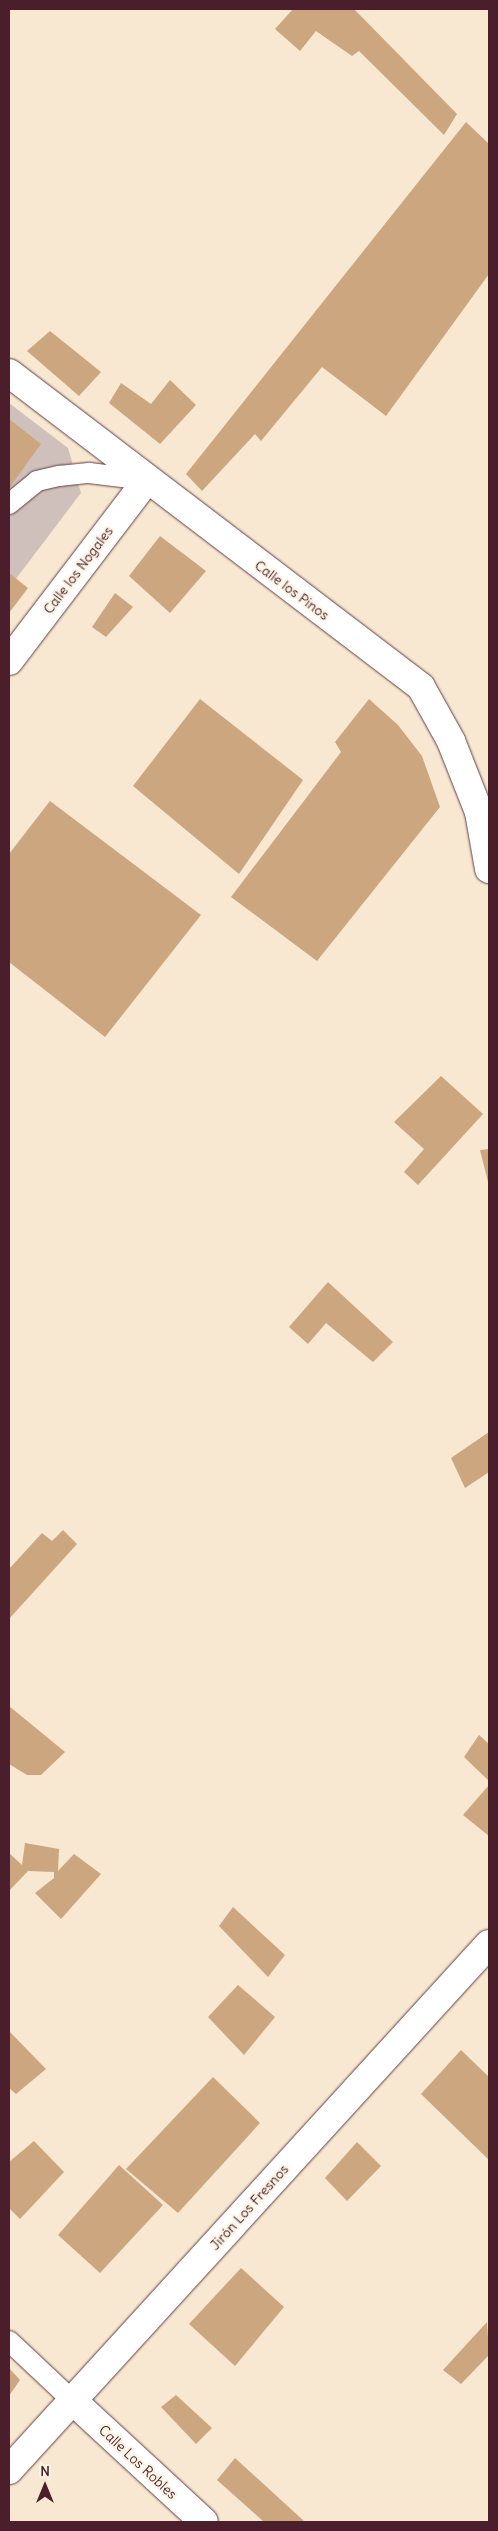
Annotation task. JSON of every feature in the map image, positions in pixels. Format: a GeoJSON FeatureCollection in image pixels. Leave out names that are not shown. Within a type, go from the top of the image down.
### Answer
{"type":"FeatureCollection","features":[{"type":"Feature","properties":{"kind":"street","name":"Calle los Pinos"},"geometry":{"type":"LineString","coordinates":[[9,373],[421,687],[451,741],[479,812],[489,869]]}},
{"type":"Feature","properties":{"kind":"street","name":"Calle los Nogales"},"geometry":{"type":"LineString","coordinates":[[9,661],[147,480]]}},
{"type":"Feature","properties":{"kind":"street","name":"Jirón Los Fresnos"},"geometry":{"type":"LineString","coordinates":[[9,2470],[489,1944]]}},
{"type":"Feature","properties":{"kind":"street","name":"Calle Los Robles"},"geometry":{"type":"LineString","coordinates":[[73,2401],[204,2522]]}},
{"type":"Feature","properties":{"kind":"lane"},"geometry":{"type":"LineString","coordinates":[[9,504],[37,481],[59,476],[89,473],[147,480]]}},
{"type":"Feature","properties":{"kind":"lane"},"geometry":{"type":"LineString","coordinates":[[9,2340],[73,2401]]}},
{"type":"Feature","properties":{"kind":"shaded area"},"geometry":{"type":"Polygon","coordinates":[[[9,403],[68,448],[81,493],[9,588],[9,403]]]}},
{"type":"Feature","properties":{"kind":"building"},"geometry":{"type":"Polygon","coordinates":[[[293,9],[354,9],[457,114],[444,135],[359,51],[352,56],[316,31],[300,51],[275,29],[293,9]]]}},
{"type":"Feature","properties":{"kind":"building"},"geometry":{"type":"Polygon","coordinates":[[[466,122],[489,144],[489,274],[386,416],[322,367],[261,441],[255,434],[202,491],[186,474],[466,122]]]}},
{"type":"Feature","properties":{"kind":"building"},"geometry":{"type":"Polygon","coordinates":[[[50,331],[101,372],[79,396],[27,351],[50,331]]]}},
{"type":"Feature","properties":{"kind":"building"},"geometry":{"type":"Polygon","coordinates":[[[170,380],[196,405],[160,444],[109,403],[121,383],[151,404],[170,380]]]}},
{"type":"Feature","properties":{"kind":"building"},"geometry":{"type":"Polygon","coordinates":[[[9,419],[41,444],[10,487],[9,486],[9,419]]]}},
{"type":"Feature","properties":{"kind":"building"},"geometry":{"type":"Polygon","coordinates":[[[160,536],[206,571],[170,613],[129,576],[160,536]]]}},
{"type":"Feature","properties":{"kind":"building"},"geometry":{"type":"Polygon","coordinates":[[[9,573],[28,588],[9,613],[9,573]]]}},
{"type":"Feature","properties":{"kind":"building"},"geometry":{"type":"Polygon","coordinates":[[[115,593],[133,607],[106,637],[92,627],[115,593]]]}},
{"type":"Feature","properties":{"kind":"building"},"geometry":{"type":"Polygon","coordinates":[[[200,699],[303,780],[239,874],[133,786],[200,699]]]}},
{"type":"Feature","properties":{"kind":"building"},"geometry":{"type":"Polygon","coordinates":[[[369,699],[398,725],[422,756],[440,807],[317,961],[231,897],[341,752],[335,742],[369,699]]]}},
{"type":"Feature","properties":{"kind":"building"},"geometry":{"type":"Polygon","coordinates":[[[50,801],[201,915],[105,1037],[9,962],[9,854],[50,801]]]}},
{"type":"Feature","properties":{"kind":"building"},"geometry":{"type":"Polygon","coordinates":[[[441,1076],[483,1114],[418,1185],[404,1172],[424,1149],[394,1122],[441,1076]]]}},
{"type":"Feature","properties":{"kind":"building"},"geometry":{"type":"Polygon","coordinates":[[[489,1149],[489,1186],[480,1150],[489,1149]]]}},
{"type":"Feature","properties":{"kind":"building"},"geometry":{"type":"Polygon","coordinates":[[[328,1282],[393,1342],[373,1362],[326,1323],[308,1344],[289,1327],[328,1282]]]}},
{"type":"Feature","properties":{"kind":"building"},"geometry":{"type":"Polygon","coordinates":[[[489,1432],[489,1472],[465,1488],[451,1458],[489,1432]]]}},
{"type":"Feature","properties":{"kind":"building"},"geometry":{"type":"Polygon","coordinates":[[[63,1530],[77,1544],[9,1619],[9,1569],[42,1533],[52,1541],[63,1530]]]}},
{"type":"Feature","properties":{"kind":"building"},"geometry":{"type":"Polygon","coordinates":[[[9,1706],[65,1752],[41,1775],[27,1775],[9,1764],[9,1706]]]}},
{"type":"Feature","properties":{"kind":"building"},"geometry":{"type":"Polygon","coordinates":[[[479,1735],[489,1744],[489,1781],[464,1757],[479,1735]]]}},
{"type":"Feature","properties":{"kind":"building"},"geometry":{"type":"Polygon","coordinates":[[[489,1785],[489,1836],[463,1815],[489,1785]]]}},
{"type":"Feature","properties":{"kind":"building"},"geometry":{"type":"Polygon","coordinates":[[[25,1843],[59,1849],[58,1871],[74,1854],[101,1874],[61,1919],[35,1893],[54,1878],[54,1872],[28,1871],[9,1891],[9,1853],[22,1865],[25,1843]]]}},
{"type":"Feature","properties":{"kind":"building"},"geometry":{"type":"Polygon","coordinates":[[[233,1907],[285,1955],[268,1977],[219,1926],[233,1907]]]}},
{"type":"Feature","properties":{"kind":"building"},"geometry":{"type":"Polygon","coordinates":[[[238,1985],[275,2017],[244,2055],[208,2017],[238,1985]]]}},
{"type":"Feature","properties":{"kind":"building"},"geometry":{"type":"Polygon","coordinates":[[[9,2031],[46,2069],[16,2094],[9,2088],[9,2031]]]}},
{"type":"Feature","properties":{"kind":"building"},"geometry":{"type":"Polygon","coordinates":[[[461,2050],[489,2077],[489,2160],[421,2094],[461,2050]]]}},
{"type":"Feature","properties":{"kind":"building"},"geometry":{"type":"Polygon","coordinates":[[[213,2077],[260,2123],[178,2213],[126,2169],[213,2077]]]}},
{"type":"Feature","properties":{"kind":"building"},"geometry":{"type":"Polygon","coordinates":[[[34,2141],[64,2172],[20,2219],[9,2208],[9,2162],[34,2141]]]}},
{"type":"Feature","properties":{"kind":"building"},"geometry":{"type":"Polygon","coordinates":[[[357,2142],[381,2166],[347,2201],[325,2178],[357,2142]]]}},
{"type":"Feature","properties":{"kind":"building"},"geometry":{"type":"Polygon","coordinates":[[[119,2165],[163,2205],[100,2273],[58,2235],[119,2165]]]}},
{"type":"Feature","properties":{"kind":"building"},"geometry":{"type":"Polygon","coordinates":[[[241,2268],[284,2307],[235,2366],[189,2324],[241,2268]]]}},
{"type":"Feature","properties":{"kind":"building"},"geometry":{"type":"Polygon","coordinates":[[[487,2322],[489,2355],[461,2384],[443,2370],[487,2322]]]}},
{"type":"Feature","properties":{"kind":"building"},"geometry":{"type":"Polygon","coordinates":[[[9,2368],[20,2380],[9,2396],[9,2368]]]}},
{"type":"Feature","properties":{"kind":"building"},"geometry":{"type":"Polygon","coordinates":[[[176,2395],[212,2428],[196,2444],[161,2407],[176,2395]]]}},
{"type":"Feature","properties":{"kind":"building"},"geometry":{"type":"Polygon","coordinates":[[[235,2458],[305,2522],[264,2522],[217,2480],[235,2458]]]}}]}
